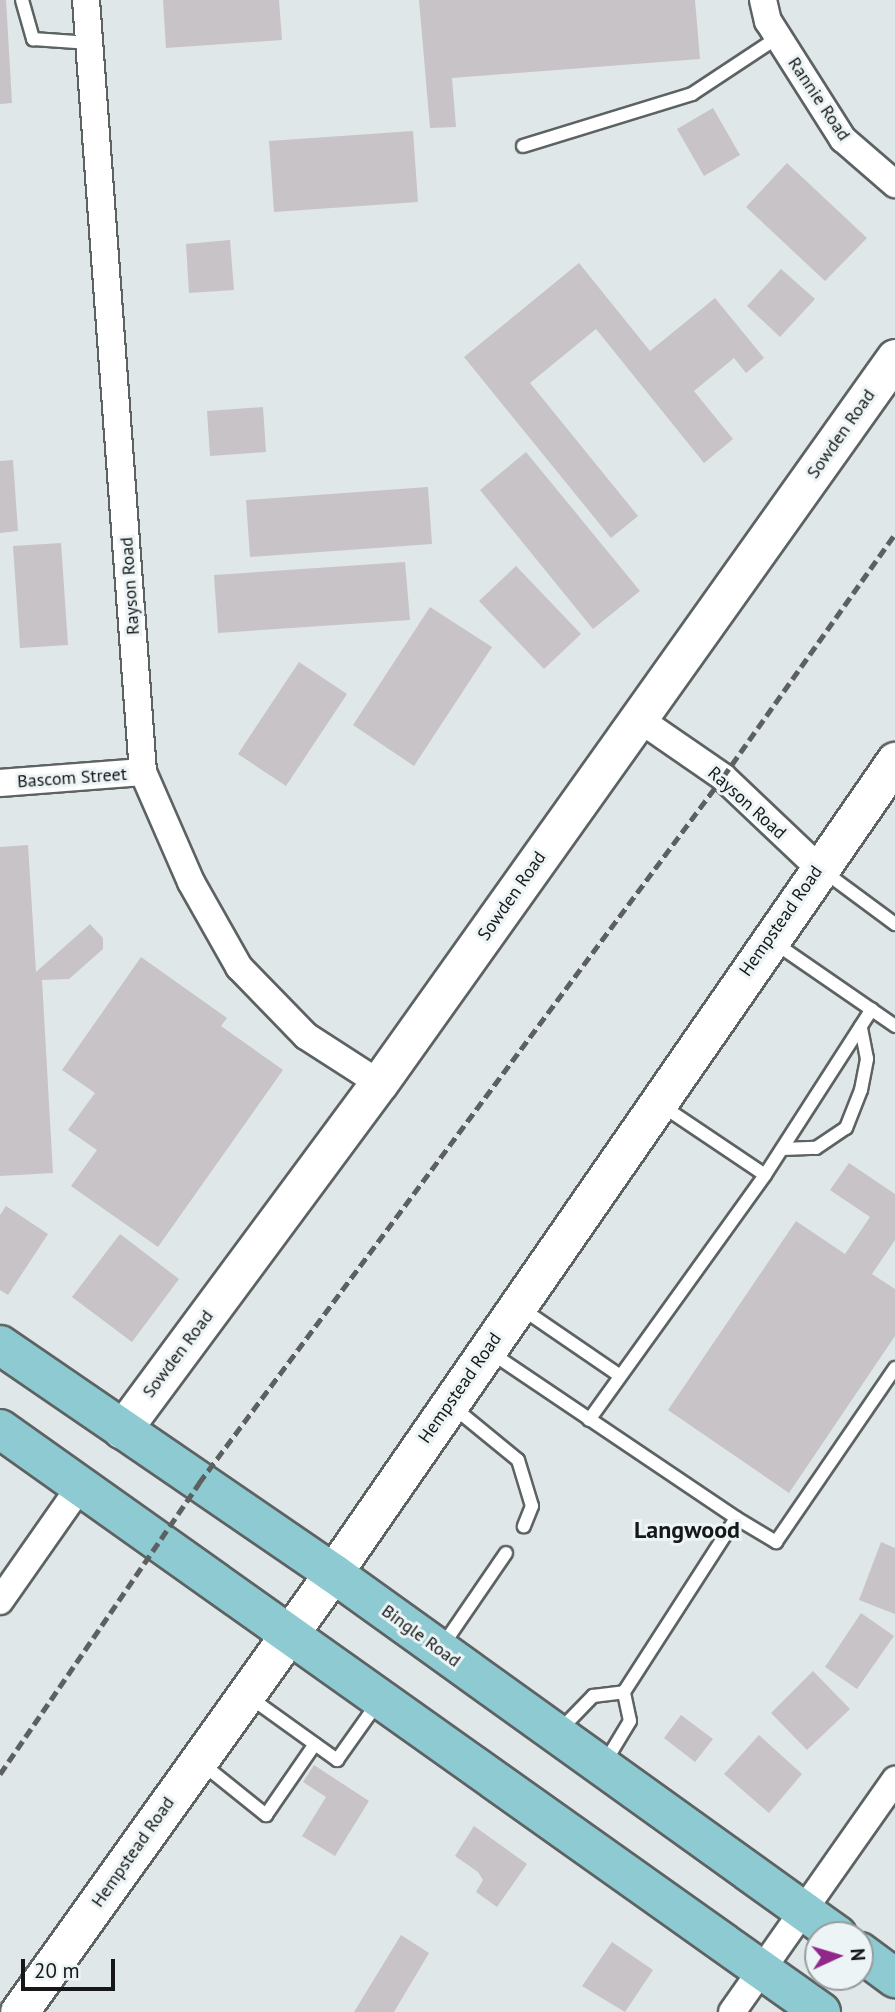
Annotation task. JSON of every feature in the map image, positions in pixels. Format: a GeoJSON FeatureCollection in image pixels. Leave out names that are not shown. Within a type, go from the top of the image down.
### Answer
{"type":"FeatureCollection","features":[{"type":"Feature","properties":{"kind":"main road","name":"Sowden Road"},"geometry":{"type":"LineString","coordinates":[[122,1430],[379,1083],[895,358]]}},
{"type":"Feature","properties":{"kind":"main road","name":"Hempstead Road"},"geometry":{"type":"LineString","coordinates":[[19,2012],[288,1632],[333,1573],[818,867],[895,761]]}},
{"type":"Feature","properties":{"kind":"main road","name":"Bingle Road"},"geometry":{"type":"LineString","coordinates":[[0,1345],[333,1573],[818,1921]]}},
{"type":"Feature","properties":{"kind":"main road"},"geometry":{"type":"LineString","coordinates":[[0,1429],[79,1488],[288,1632],[763,1968],[821,2012]]}},
{"type":"Feature","properties":{"kind":"main road"},"geometry":{"type":"LineString","coordinates":[[874,1962],[895,1978]]}},
{"type":"Feature","properties":{"kind":"street","name":"Rayson Road"},"geometry":{"type":"LineString","coordinates":[[86,0],[144,772],[191,882],[239,967],[306,1036],[379,1083]]}},
{"type":"Feature","properties":{"kind":"street","name":"Rannie Road"},"geometry":{"type":"LineString","coordinates":[[763,0],[778,37],[843,139],[895,184]]}},
{"type":"Feature","properties":{"kind":"street","name":"Rayson Road"},"geometry":{"type":"LineString","coordinates":[[639,719],[723,778],[818,867]]}},
{"type":"Feature","properties":{"kind":"street","name":"Bascom Street"},"geometry":{"type":"LineString","coordinates":[[0,783],[144,772]]}},
{"type":"Feature","properties":{"kind":"street"},"geometry":{"type":"LineString","coordinates":[[0,1601],[79,1488]]}},
{"type":"Feature","properties":{"kind":"street"},"geometry":{"type":"LineString","coordinates":[[732,2012],[895,1780]]}},
{"type":"Feature","properties":{"kind":"lane"},"geometry":{"type":"LineString","coordinates":[[22,0],[33,39],[90,43]]}},
{"type":"Feature","properties":{"kind":"lane"},"geometry":{"type":"LineString","coordinates":[[523,146],[692,94],[778,37]]}},
{"type":"Feature","properties":{"kind":"lane"},"geometry":{"type":"LineString","coordinates":[[818,867],[895,924]]}},
{"type":"Feature","properties":{"kind":"lane"},"geometry":{"type":"LineString","coordinates":[[769,939],[895,1026]]}},
{"type":"Feature","properties":{"kind":"lane"},"geometry":{"type":"LineString","coordinates":[[589,1420],[765,1175],[872,1009]]}},
{"type":"Feature","properties":{"kind":"lane"},"geometry":{"type":"LineString","coordinates":[[782,1149],[816,1148],[846,1128],[861,1090],[867,1059],[861,1027]]}},
{"type":"Feature","properties":{"kind":"lane"},"geometry":{"type":"LineString","coordinates":[[657,1102],[765,1175]]}},
{"type":"Feature","properties":{"kind":"lane"},"geometry":{"type":"LineString","coordinates":[[517,1305],[620,1375]]}},
{"type":"Feature","properties":{"kind":"lane"},"geometry":{"type":"LineString","coordinates":[[486,1350],[776,1542],[895,1368]]}},
{"type":"Feature","properties":{"kind":"lane"},"geometry":{"type":"LineString","coordinates":[[449,1404],[518,1460],[532,1506],[524,1526]]}},
{"type":"Feature","properties":{"kind":"lane"},"geometry":{"type":"LineString","coordinates":[[602,1768],[630,1721],[624,1692],[736,1518]]}},
{"type":"Feature","properties":{"kind":"lane"},"geometry":{"type":"LineString","coordinates":[[440,1650],[506,1553]]}},
{"type":"Feature","properties":{"kind":"lane"},"geometry":{"type":"LineString","coordinates":[[556,1734],[593,1696],[624,1692]]}},
{"type":"Feature","properties":{"kind":"lane"},"geometry":{"type":"LineString","coordinates":[[245,1694],[337,1760],[381,1698]]}},
{"type":"Feature","properties":{"kind":"lane"},"geometry":{"type":"LineString","coordinates":[[198,1760],[266,1815],[316,1744]]}},
{"type":"Feature","properties":{"kind":"building"},"geometry":{"type":"Polygon","coordinates":[[[0,0],[6,0],[12,103],[0,104],[0,0]]]}},
{"type":"Feature","properties":{"kind":"building"},"geometry":{"type":"Polygon","coordinates":[[[163,0],[279,0],[282,40],[166,48],[163,0]]]}},
{"type":"Feature","properties":{"kind":"building"},"geometry":{"type":"Polygon","coordinates":[[[419,0],[695,0],[700,59],[452,78],[456,127],[430,128],[419,0]]]}},
{"type":"Feature","properties":{"kind":"building"},"geometry":{"type":"Polygon","coordinates":[[[713,108],[740,155],[704,176],[677,129],[713,108]]]}},
{"type":"Feature","properties":{"kind":"building"},"geometry":{"type":"Polygon","coordinates":[[[413,131],[418,202],[274,212],[269,141],[413,131]]]}},
{"type":"Feature","properties":{"kind":"building"},"geometry":{"type":"Polygon","coordinates":[[[787,163],[867,238],[825,281],[746,207],[787,163]]]}},
{"type":"Feature","properties":{"kind":"building"},"geometry":{"type":"Polygon","coordinates":[[[230,240],[234,290],[189,293],[186,244],[230,240]]]}},
{"type":"Feature","properties":{"kind":"building"},"geometry":{"type":"Polygon","coordinates":[[[579,263],[650,351],[715,298],[764,358],[746,373],[734,358],[694,391],[733,439],[704,463],[596,329],[530,383],[638,516],[611,538],[464,357],[579,263]]]}},
{"type":"Feature","properties":{"kind":"building"},"geometry":{"type":"Polygon","coordinates":[[[781,269],[815,299],[780,337],[747,306],[781,269]]]}},
{"type":"Feature","properties":{"kind":"building"},"geometry":{"type":"Polygon","coordinates":[[[263,407],[266,452],[210,456],[207,411],[263,407]]]}},
{"type":"Feature","properties":{"kind":"building"},"geometry":{"type":"Polygon","coordinates":[[[526,452],[640,591],[593,629],[480,490],[526,452]]]}},
{"type":"Feature","properties":{"kind":"building"},"geometry":{"type":"Polygon","coordinates":[[[13,460],[18,531],[0,533],[0,461],[13,460]]]}},
{"type":"Feature","properties":{"kind":"building"},"geometry":{"type":"Polygon","coordinates":[[[428,487],[432,544],[250,557],[246,500],[428,487]]]}},
{"type":"Feature","properties":{"kind":"building"},"geometry":{"type":"Polygon","coordinates":[[[61,543],[68,645],[20,648],[13,546],[61,543]]]}},
{"type":"Feature","properties":{"kind":"building"},"geometry":{"type":"Polygon","coordinates":[[[405,562],[410,620],[218,633],[214,575],[405,562]]]}},
{"type":"Feature","properties":{"kind":"building"},"geometry":{"type":"Polygon","coordinates":[[[516,566],[581,634],[544,669],[479,601],[516,566]]]}},
{"type":"Feature","properties":{"kind":"building"},"geometry":{"type":"Polygon","coordinates":[[[430,607],[492,647],[414,766],[353,725],[430,607]]]}},
{"type":"Feature","properties":{"kind":"building"},"geometry":{"type":"Polygon","coordinates":[[[299,662],[347,694],[286,786],[238,754],[299,662]]]}},
{"type":"Feature","properties":{"kind":"building"},"geometry":{"type":"Polygon","coordinates":[[[28,845],[36,972],[90,924],[103,938],[103,949],[69,979],[42,980],[53,1173],[0,1176],[0,847],[28,845]]]}},
{"type":"Feature","properties":{"kind":"building"},"geometry":{"type":"Polygon","coordinates":[[[141,957],[227,1018],[221,1026],[283,1070],[158,1247],[71,1186],[97,1150],[68,1130],[95,1093],[62,1070],[141,957]]]}},
{"type":"Feature","properties":{"kind":"building"},"geometry":{"type":"Polygon","coordinates":[[[849,1163],[895,1194],[895,1240],[872,1274],[895,1289],[895,1336],[789,1493],[668,1410],[796,1221],[845,1254],[870,1217],[830,1190],[849,1163]]]}},
{"type":"Feature","properties":{"kind":"building"},"geometry":{"type":"Polygon","coordinates":[[[6,1206],[48,1234],[8,1295],[0,1290],[0,1215],[6,1206]]]}},
{"type":"Feature","properties":{"kind":"building"},"geometry":{"type":"Polygon","coordinates":[[[120,1234],[179,1279],[132,1342],[72,1297],[120,1234]]]}},
{"type":"Feature","properties":{"kind":"building"},"geometry":{"type":"Polygon","coordinates":[[[881,1542],[895,1548],[895,1614],[859,1600],[881,1542]]]}},
{"type":"Feature","properties":{"kind":"building"},"geometry":{"type":"Polygon","coordinates":[[[861,1613],[894,1636],[857,1689],[825,1667],[861,1613]]]}},
{"type":"Feature","properties":{"kind":"building"},"geometry":{"type":"Polygon","coordinates":[[[813,1671],[850,1709],[807,1750],[771,1713],[813,1671]]]}},
{"type":"Feature","properties":{"kind":"building"},"geometry":{"type":"Polygon","coordinates":[[[681,1715],[713,1739],[695,1762],[664,1738],[681,1715]]]}},
{"type":"Feature","properties":{"kind":"building"},"geometry":{"type":"Polygon","coordinates":[[[759,1735],[802,1774],[769,1813],[724,1774],[759,1735]]]}},
{"type":"Feature","properties":{"kind":"building"},"geometry":{"type":"Polygon","coordinates":[[[314,1765],[369,1801],[335,1856],[302,1836],[326,1797],[303,1782],[314,1765]]]}},
{"type":"Feature","properties":{"kind":"building"},"geometry":{"type":"Polygon","coordinates":[[[474,1826],[527,1864],[497,1907],[476,1892],[483,1880],[478,1872],[455,1856],[474,1826]]]}},
{"type":"Feature","properties":{"kind":"building"},"geometry":{"type":"Polygon","coordinates":[[[401,1935],[429,1953],[394,2012],[354,2012],[401,1935]]]}},
{"type":"Feature","properties":{"kind":"building"},"geometry":{"type":"Polygon","coordinates":[[[612,1942],[653,1970],[625,2012],[582,1986],[612,1942]]]}},
{"type":"Feature","properties":{"kind":"railway"},"geometry":{"type":"LineString","coordinates":[[0,1774],[199,1483],[723,777],[895,534]]}},
{"type":"Feature","properties":{"kind":"district","name":"Langwood"},"geometry":{"type":"Point","coordinates":[687,1530]}}]}
